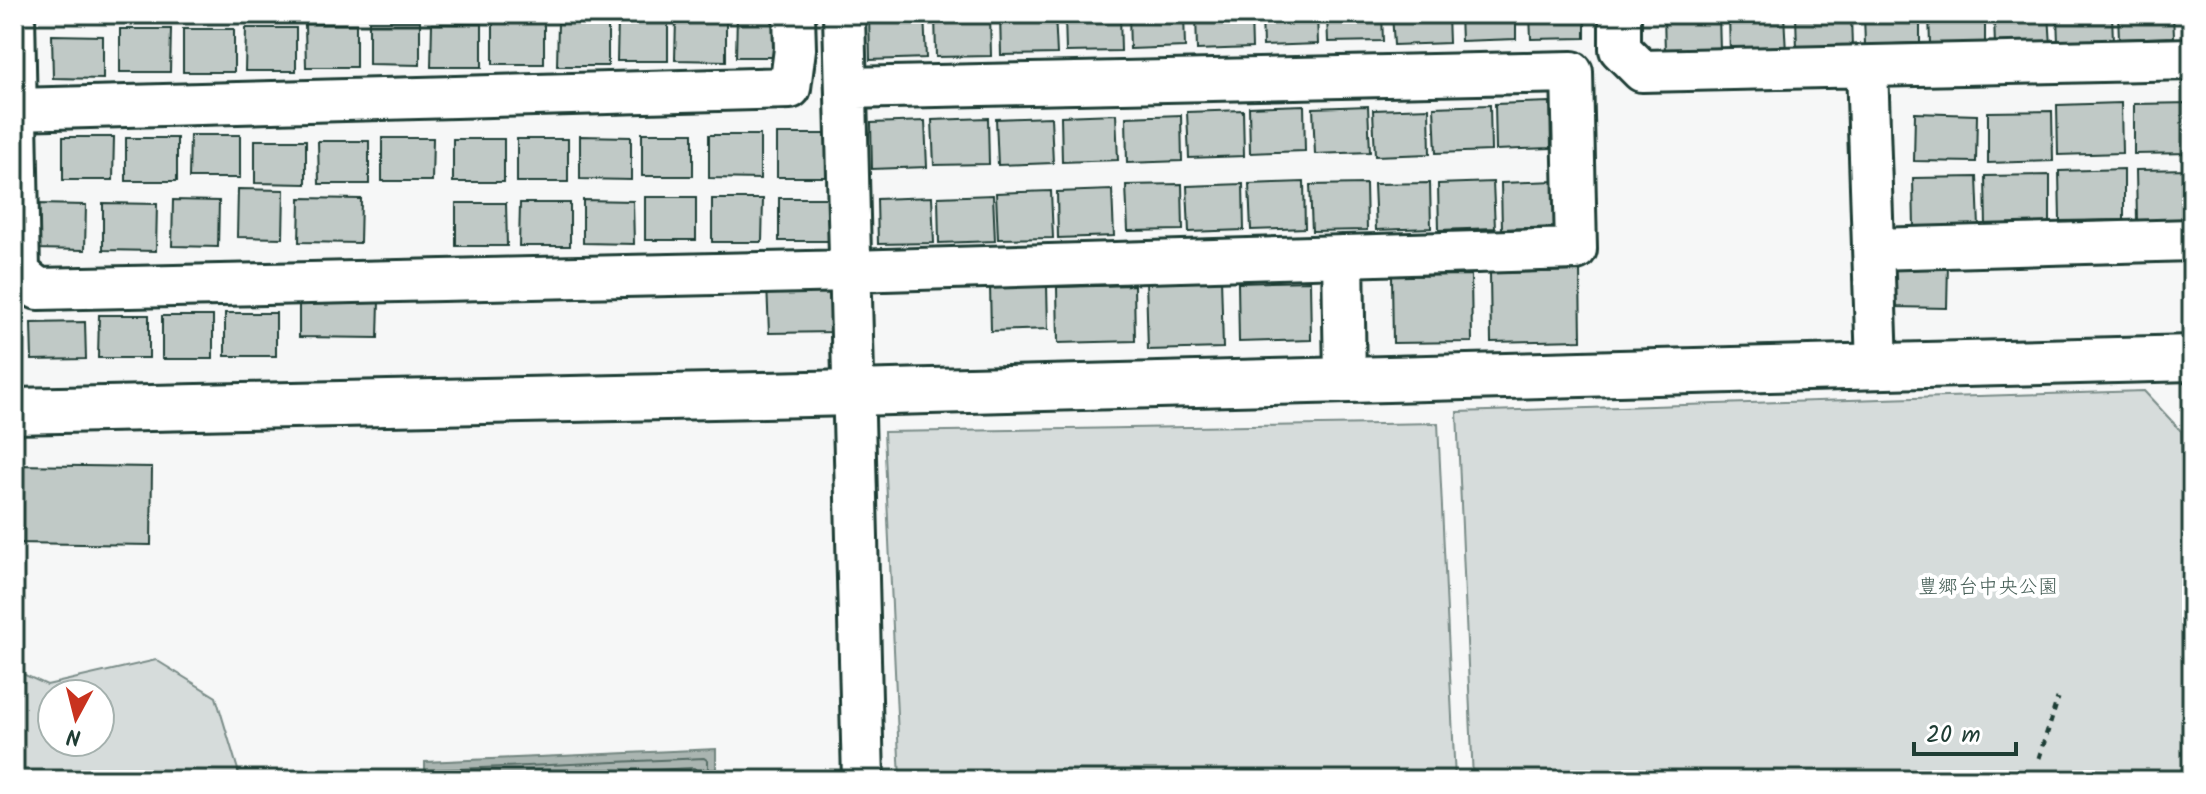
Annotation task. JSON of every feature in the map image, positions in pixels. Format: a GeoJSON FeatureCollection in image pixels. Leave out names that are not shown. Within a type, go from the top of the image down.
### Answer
{"type":"FeatureCollection","features":[{"type":"Feature","properties":{"kind":"street"},"geometry":{"type":"LineString","coordinates":[[14,14],[19,273],[38,289],[851,271],[1576,249],[1572,72],[846,88]]}},
{"type":"Feature","properties":{"kind":"street"},"geometry":{"type":"LineString","coordinates":[[16,109],[790,88],[795,49],[794,14]]}},
{"type":"Feature","properties":{"kind":"street"},"geometry":{"type":"LineString","coordinates":[[844,14],[863,780]]}},
{"type":"Feature","properties":{"kind":"street"},"geometry":{"type":"LineString","coordinates":[[1620,14],[1620,49],[1642,71],[2192,59]]}},
{"type":"Feature","properties":{"kind":"street"},"geometry":{"type":"LineString","coordinates":[[1867,67],[1877,366]]}},
{"type":"Feature","properties":{"kind":"street"},"geometry":{"type":"LineString","coordinates":[[1874,249],[2192,240]]}},
{"type":"Feature","properties":{"kind":"street"},"geometry":{"type":"LineString","coordinates":[[1343,256],[1345,380]]}},
{"type":"Feature","properties":{"kind":"street"},"geometry":{"type":"LineString","coordinates":[[14,411],[853,393],[2192,358]]}},
{"type":"Feature","properties":{"kind":"path"},"geometry":{"type":"LineString","coordinates":[[2039,758],[2058,698]]}},
{"type":"Feature","properties":{"kind":"green space","name":"豊郷台中央公園"},"geometry":{"type":"Polygon","coordinates":[[[2144,391],[2181,431],[2192,780],[1473,780],[1457,412],[2144,391]]]}},
{"type":"Feature","properties":{"kind":"green space"},"geometry":{"type":"Polygon","coordinates":[[[1438,423],[1455,780],[900,780],[884,432],[1438,423]]]}},
{"type":"Feature","properties":{"kind":"green space"},"geometry":{"type":"Polygon","coordinates":[[[156,660],[216,697],[241,780],[14,780],[14,670],[36,680],[36,758],[116,758],[116,678],[78,678],[156,660]]]}},
{"type":"Feature","properties":{"kind":"water"},"geometry":{"type":"Polygon","coordinates":[[[716,749],[716,780],[425,780],[425,762],[716,749]]]}},
{"type":"Feature","properties":{"kind":"building"},"geometry":{"type":"Polygon","coordinates":[[[737,14],[787,14],[787,57],[736,57],[737,14]]]}},
{"type":"Feature","properties":{"kind":"building"},"geometry":{"type":"Polygon","coordinates":[[[924,14],[926,58],[870,60],[869,15],[924,14]]]}},
{"type":"Feature","properties":{"kind":"building"},"geometry":{"type":"Polygon","coordinates":[[[935,14],[990,14],[991,56],[936,57],[935,14]]]}},
{"type":"Feature","properties":{"kind":"building"},"geometry":{"type":"Polygon","coordinates":[[[1000,14],[1055,14],[1057,54],[1001,55],[1000,14]]]}},
{"type":"Feature","properties":{"kind":"building"},"geometry":{"type":"Polygon","coordinates":[[[1065,14],[1120,14],[1121,51],[1066,52],[1065,14]]]}},
{"type":"Feature","properties":{"kind":"building"},"geometry":{"type":"Polygon","coordinates":[[[1129,14],[1184,14],[1185,47],[1130,49],[1129,14]]]}},
{"type":"Feature","properties":{"kind":"building"},"geometry":{"type":"Polygon","coordinates":[[[1196,14],[1251,14],[1252,48],[1197,50],[1196,14]]]}},
{"type":"Feature","properties":{"kind":"building"},"geometry":{"type":"Polygon","coordinates":[[[1262,14],[1317,14],[1318,44],[1263,46],[1262,14]]]}},
{"type":"Feature","properties":{"kind":"building"},"geometry":{"type":"Polygon","coordinates":[[[1327,14],[1382,14],[1383,41],[1328,42],[1327,14]]]}},
{"type":"Feature","properties":{"kind":"building"},"geometry":{"type":"Polygon","coordinates":[[[1392,14],[1448,14],[1449,43],[1394,45],[1392,14]]]}},
{"type":"Feature","properties":{"kind":"building"},"geometry":{"type":"Polygon","coordinates":[[[1460,14],[1516,14],[1516,39],[1461,41],[1460,14]]]}},
{"type":"Feature","properties":{"kind":"building"},"geometry":{"type":"Polygon","coordinates":[[[1530,14],[1585,14],[1585,38],[1531,39],[1530,14]]]}},
{"type":"Feature","properties":{"kind":"building"},"geometry":{"type":"Polygon","coordinates":[[[1664,14],[1719,14],[1720,51],[1665,53],[1664,14]]]}},
{"type":"Feature","properties":{"kind":"building"},"geometry":{"type":"Polygon","coordinates":[[[1729,14],[1784,14],[1786,53],[1730,54],[1729,14]]]}},
{"type":"Feature","properties":{"kind":"building"},"geometry":{"type":"Polygon","coordinates":[[[1796,14],[1851,14],[1852,48],[1797,50],[1796,14]]]}},
{"type":"Feature","properties":{"kind":"building"},"geometry":{"type":"Polygon","coordinates":[[[1864,14],[1920,14],[1920,43],[1865,45],[1864,14]]]}},
{"type":"Feature","properties":{"kind":"building"},"geometry":{"type":"Polygon","coordinates":[[[1929,14],[1985,14],[1985,42],[1930,44],[1929,14]]]}},
{"type":"Feature","properties":{"kind":"building"},"geometry":{"type":"Polygon","coordinates":[[[1994,14],[2049,14],[2051,46],[1995,47],[1994,14]]]}},
{"type":"Feature","properties":{"kind":"building"},"geometry":{"type":"Polygon","coordinates":[[[2057,14],[2112,14],[2113,41],[2058,43],[2057,14]]]}},
{"type":"Feature","properties":{"kind":"building"},"geometry":{"type":"Polygon","coordinates":[[[2118,14],[2173,14],[2174,37],[2119,39],[2118,14]]]}},
{"type":"Feature","properties":{"kind":"building"},"geometry":{"type":"Polygon","coordinates":[[[2184,14],[2192,14],[2192,40],[2184,40],[2184,14]]]}},
{"type":"Feature","properties":{"kind":"building"},"geometry":{"type":"Polygon","coordinates":[[[618,18],[668,18],[668,61],[617,61],[618,18]]]}},
{"type":"Feature","properties":{"kind":"building"},"geometry":{"type":"Polygon","coordinates":[[[676,18],[726,18],[726,61],[675,60],[676,18]]]}},
{"type":"Feature","properties":{"kind":"building"},"geometry":{"type":"Polygon","coordinates":[[[369,21],[420,21],[420,65],[369,64],[369,21]]]}},
{"type":"Feature","properties":{"kind":"building"},"geometry":{"type":"Polygon","coordinates":[[[493,21],[544,21],[544,64],[493,64],[493,21]]]}},
{"type":"Feature","properties":{"kind":"building"},"geometry":{"type":"Polygon","coordinates":[[[558,23],[608,23],[608,66],[557,66],[558,23]]]}},
{"type":"Feature","properties":{"kind":"building"},"geometry":{"type":"Polygon","coordinates":[[[305,24],[356,24],[356,67],[306,67],[305,24]]]}},
{"type":"Feature","properties":{"kind":"building"},"geometry":{"type":"Polygon","coordinates":[[[432,24],[482,24],[482,67],[431,67],[432,24]]]}},
{"type":"Feature","properties":{"kind":"building"},"geometry":{"type":"Polygon","coordinates":[[[246,28],[296,28],[296,71],[245,71],[246,28]]]}},
{"type":"Feature","properties":{"kind":"building"},"geometry":{"type":"Polygon","coordinates":[[[120,29],[171,29],[170,72],[120,72],[120,29]]]}},
{"type":"Feature","properties":{"kind":"building"},"geometry":{"type":"Polygon","coordinates":[[[183,29],[234,29],[234,72],[183,72],[183,29]]]}},
{"type":"Feature","properties":{"kind":"building"},"geometry":{"type":"Polygon","coordinates":[[[52,35],[103,36],[103,79],[53,78],[52,35]]]}},
{"type":"Feature","properties":{"kind":"building"},"geometry":{"type":"Polygon","coordinates":[[[1550,102],[1551,148],[1496,150],[1495,104],[1550,102]]]}},
{"type":"Feature","properties":{"kind":"building"},"geometry":{"type":"Polygon","coordinates":[[[2121,103],[2122,153],[2058,155],[2057,105],[2121,103]]]}},
{"type":"Feature","properties":{"kind":"building"},"geometry":{"type":"Polygon","coordinates":[[[2192,103],[2192,153],[2134,154],[2134,104],[2192,103]]]}},
{"type":"Feature","properties":{"kind":"building"},"geometry":{"type":"Polygon","coordinates":[[[1304,105],[1305,151],[1250,153],[1249,107],[1304,105]]]}},
{"type":"Feature","properties":{"kind":"building"},"geometry":{"type":"Polygon","coordinates":[[[1490,105],[1491,151],[1436,153],[1434,107],[1490,105]]]}},
{"type":"Feature","properties":{"kind":"building"},"geometry":{"type":"Polygon","coordinates":[[[1368,106],[1370,152],[1315,154],[1313,108],[1368,106]]]}},
{"type":"Feature","properties":{"kind":"building"},"geometry":{"type":"Polygon","coordinates":[[[1429,108],[1430,154],[1375,156],[1373,110],[1429,108]]]}},
{"type":"Feature","properties":{"kind":"building"},"geometry":{"type":"Polygon","coordinates":[[[1243,110],[1244,156],[1189,158],[1187,112],[1243,110]]]}},
{"type":"Feature","properties":{"kind":"building"},"geometry":{"type":"Polygon","coordinates":[[[2052,111],[2053,161],[1988,163],[1988,112],[2052,111]]]}},
{"type":"Feature","properties":{"kind":"building"},"geometry":{"type":"Polygon","coordinates":[[[1915,113],[1977,115],[1976,162],[1914,161],[1915,113]]]}},
{"type":"Feature","properties":{"kind":"building"},"geometry":{"type":"Polygon","coordinates":[[[1116,114],[1118,160],[1062,162],[1061,116],[1116,114]]]}},
{"type":"Feature","properties":{"kind":"building"},"geometry":{"type":"Polygon","coordinates":[[[1181,115],[1182,161],[1127,163],[1126,117],[1181,115]]]}},
{"type":"Feature","properties":{"kind":"building"},"geometry":{"type":"Polygon","coordinates":[[[1051,117],[1053,163],[998,165],[996,119],[1051,117]]]}},
{"type":"Feature","properties":{"kind":"building"},"geometry":{"type":"Polygon","coordinates":[[[988,118],[989,164],[934,165],[932,120],[988,118]]]}},
{"type":"Feature","properties":{"kind":"building"},"geometry":{"type":"Polygon","coordinates":[[[925,121],[927,167],[872,169],[871,123],[925,121]]]}},
{"type":"Feature","properties":{"kind":"building"},"geometry":{"type":"Polygon","coordinates":[[[642,133],[693,133],[693,176],[642,176],[642,133]]]}},
{"type":"Feature","properties":{"kind":"building"},"geometry":{"type":"Polygon","coordinates":[[[777,134],[828,134],[827,177],[777,177],[777,134]]]}},
{"type":"Feature","properties":{"kind":"building"},"geometry":{"type":"Polygon","coordinates":[[[190,135],[240,135],[240,178],[189,178],[190,135]]]}},
{"type":"Feature","properties":{"kind":"building"},"geometry":{"type":"Polygon","coordinates":[[[709,135],[760,135],[760,179],[709,178],[709,135]]]}},
{"type":"Feature","properties":{"kind":"building"},"geometry":{"type":"Polygon","coordinates":[[[580,136],[631,137],[631,180],[580,179],[580,136]]]}},
{"type":"Feature","properties":{"kind":"building"},"geometry":{"type":"Polygon","coordinates":[[[63,137],[114,137],[113,180],[63,180],[63,137]]]}},
{"type":"Feature","properties":{"kind":"building"},"geometry":{"type":"Polygon","coordinates":[[[126,138],[177,138],[177,181],[126,181],[126,138]]]}},
{"type":"Feature","properties":{"kind":"building"},"geometry":{"type":"Polygon","coordinates":[[[382,138],[433,138],[432,181],[382,181],[382,138]]]}},
{"type":"Feature","properties":{"kind":"building"},"geometry":{"type":"Polygon","coordinates":[[[453,139],[504,139],[504,182],[453,182],[453,139]]]}},
{"type":"Feature","properties":{"kind":"building"},"geometry":{"type":"Polygon","coordinates":[[[517,139],[568,139],[568,182],[517,182],[517,139]]]}},
{"type":"Feature","properties":{"kind":"building"},"geometry":{"type":"Polygon","coordinates":[[[255,140],[306,140],[306,184],[255,183],[255,140]]]}},
{"type":"Feature","properties":{"kind":"building"},"geometry":{"type":"Polygon","coordinates":[[[318,141],[369,141],[369,184],[319,184],[318,141]]]}},
{"type":"Feature","properties":{"kind":"building"},"geometry":{"type":"Polygon","coordinates":[[[2124,169],[2124,220],[2060,221],[2059,171],[2124,169]]]}},
{"type":"Feature","properties":{"kind":"building"},"geometry":{"type":"Polygon","coordinates":[[[2192,169],[2192,219],[2137,221],[2136,170],[2192,169]]]}},
{"type":"Feature","properties":{"kind":"building"},"geometry":{"type":"Polygon","coordinates":[[[2050,175],[2050,225],[1986,227],[1985,176],[2050,175]]]}},
{"type":"Feature","properties":{"kind":"building"},"geometry":{"type":"Polygon","coordinates":[[[1977,177],[1979,227],[1914,228],[1913,178],[1977,177]]]}},
{"type":"Feature","properties":{"kind":"building"},"geometry":{"type":"Polygon","coordinates":[[[1556,181],[1558,227],[1502,229],[1501,183],[1556,181]]]}},
{"type":"Feature","properties":{"kind":"building"},"geometry":{"type":"Polygon","coordinates":[[[1304,182],[1305,228],[1251,230],[1249,184],[1304,182]]]}},
{"type":"Feature","properties":{"kind":"building"},"geometry":{"type":"Polygon","coordinates":[[[1493,182],[1495,228],[1439,230],[1438,184],[1493,182]]]}},
{"type":"Feature","properties":{"kind":"building"},"geometry":{"type":"Polygon","coordinates":[[[1430,183],[1431,228],[1376,230],[1374,184],[1430,183]]]}},
{"type":"Feature","properties":{"kind":"building"},"geometry":{"type":"Polygon","coordinates":[[[1182,184],[1183,230],[1128,231],[1126,185],[1182,184]]]}},
{"type":"Feature","properties":{"kind":"building"},"geometry":{"type":"Polygon","coordinates":[[[1243,184],[1244,230],[1189,232],[1187,186],[1243,184]]]}},
{"type":"Feature","properties":{"kind":"building"},"geometry":{"type":"Polygon","coordinates":[[[1366,184],[1367,230],[1312,231],[1310,185],[1366,184]]]}},
{"type":"Feature","properties":{"kind":"building"},"geometry":{"type":"Polygon","coordinates":[[[238,189],[284,190],[283,238],[237,237],[238,189]]]}},
{"type":"Feature","properties":{"kind":"building"},"geometry":{"type":"Polygon","coordinates":[[[1112,190],[1114,236],[1058,238],[1057,192],[1112,190]]]}},
{"type":"Feature","properties":{"kind":"building"},"geometry":{"type":"Polygon","coordinates":[[[1051,191],[1053,238],[998,239],[996,193],[1051,191]]]}},
{"type":"Feature","properties":{"kind":"building"},"geometry":{"type":"Polygon","coordinates":[[[993,195],[995,241],[939,243],[938,197],[993,195]]]}},
{"type":"Feature","properties":{"kind":"building"},"geometry":{"type":"Polygon","coordinates":[[[645,197],[696,197],[696,240],[645,240],[645,197]]]}},
{"type":"Feature","properties":{"kind":"building"},"geometry":{"type":"Polygon","coordinates":[[[932,197],[934,243],[878,244],[877,199],[932,197]]]}},
{"type":"Feature","properties":{"kind":"building"},"geometry":{"type":"Polygon","coordinates":[[[300,198],[361,199],[360,243],[299,242],[300,198]]]}},
{"type":"Feature","properties":{"kind":"building"},"geometry":{"type":"Polygon","coordinates":[[[779,198],[830,198],[830,241],[779,241],[779,198]]]}},
{"type":"Feature","properties":{"kind":"building"},"geometry":{"type":"Polygon","coordinates":[[[712,199],[763,199],[762,242],[712,242],[712,199]]]}},
{"type":"Feature","properties":{"kind":"building"},"geometry":{"type":"Polygon","coordinates":[[[173,200],[219,201],[218,247],[172,246],[173,200]]]}},
{"type":"Feature","properties":{"kind":"building"},"geometry":{"type":"Polygon","coordinates":[[[583,200],[633,201],[634,244],[583,243],[583,200]]]}},
{"type":"Feature","properties":{"kind":"building"},"geometry":{"type":"Polygon","coordinates":[[[103,203],[157,204],[156,251],[103,250],[103,203]]]}},
{"type":"Feature","properties":{"kind":"building"},"geometry":{"type":"Polygon","coordinates":[[[456,203],[506,203],[507,246],[456,246],[456,203]]]}},
{"type":"Feature","properties":{"kind":"building"},"geometry":{"type":"Polygon","coordinates":[[[520,203],[570,203],[570,246],[519,246],[520,203]]]}},
{"type":"Feature","properties":{"kind":"building"},"geometry":{"type":"Polygon","coordinates":[[[36,204],[86,205],[85,250],[35,249],[36,204]]]}},
{"type":"Feature","properties":{"kind":"building"},"geometry":{"type":"Polygon","coordinates":[[[1894,262],[1948,263],[1947,308],[1893,307],[1894,262]]]}},
{"type":"Feature","properties":{"kind":"building"},"geometry":{"type":"Polygon","coordinates":[[[1580,271],[1581,340],[1491,342],[1490,273],[1580,271]]]}},
{"type":"Feature","properties":{"kind":"building"},"geometry":{"type":"Polygon","coordinates":[[[1471,275],[1472,342],[1393,343],[1392,276],[1471,275]]]}},
{"type":"Feature","properties":{"kind":"building"},"geometry":{"type":"Polygon","coordinates":[[[1221,277],[1223,348],[1148,350],[1146,279],[1221,277]]]}},
{"type":"Feature","properties":{"kind":"building"},"geometry":{"type":"Polygon","coordinates":[[[1310,281],[1311,340],[1239,342],[1238,283],[1310,281]]]}},
{"type":"Feature","properties":{"kind":"building"},"geometry":{"type":"Polygon","coordinates":[[[767,284],[834,284],[835,332],[769,333],[767,284]]]}},
{"type":"Feature","properties":{"kind":"building"},"geometry":{"type":"Polygon","coordinates":[[[1047,285],[1048,329],[991,331],[990,286],[1047,285]]]}},
{"type":"Feature","properties":{"kind":"building"},"geometry":{"type":"Polygon","coordinates":[[[1134,285],[1135,341],[1058,343],[1057,287],[1134,285]]]}},
{"type":"Feature","properties":{"kind":"building"},"geometry":{"type":"Polygon","coordinates":[[[299,299],[379,301],[378,338],[299,337],[299,299]]]}},
{"type":"Feature","properties":{"kind":"building"},"geometry":{"type":"Polygon","coordinates":[[[225,313],[276,313],[276,356],[225,356],[225,313]]]}},
{"type":"Feature","properties":{"kind":"building"},"geometry":{"type":"Polygon","coordinates":[[[99,315],[149,315],[149,358],[98,358],[99,315]]]}},
{"type":"Feature","properties":{"kind":"building"},"geometry":{"type":"Polygon","coordinates":[[[162,316],[213,316],[213,359],[162,359],[162,316]]]}},
{"type":"Feature","properties":{"kind":"building"},"geometry":{"type":"Polygon","coordinates":[[[85,322],[86,359],[32,360],[31,323],[85,322]]]}},
{"type":"Feature","properties":{"kind":"building"},"geometry":{"type":"Polygon","coordinates":[[[14,465],[152,467],[151,545],[14,543],[14,465]]]}}]}
